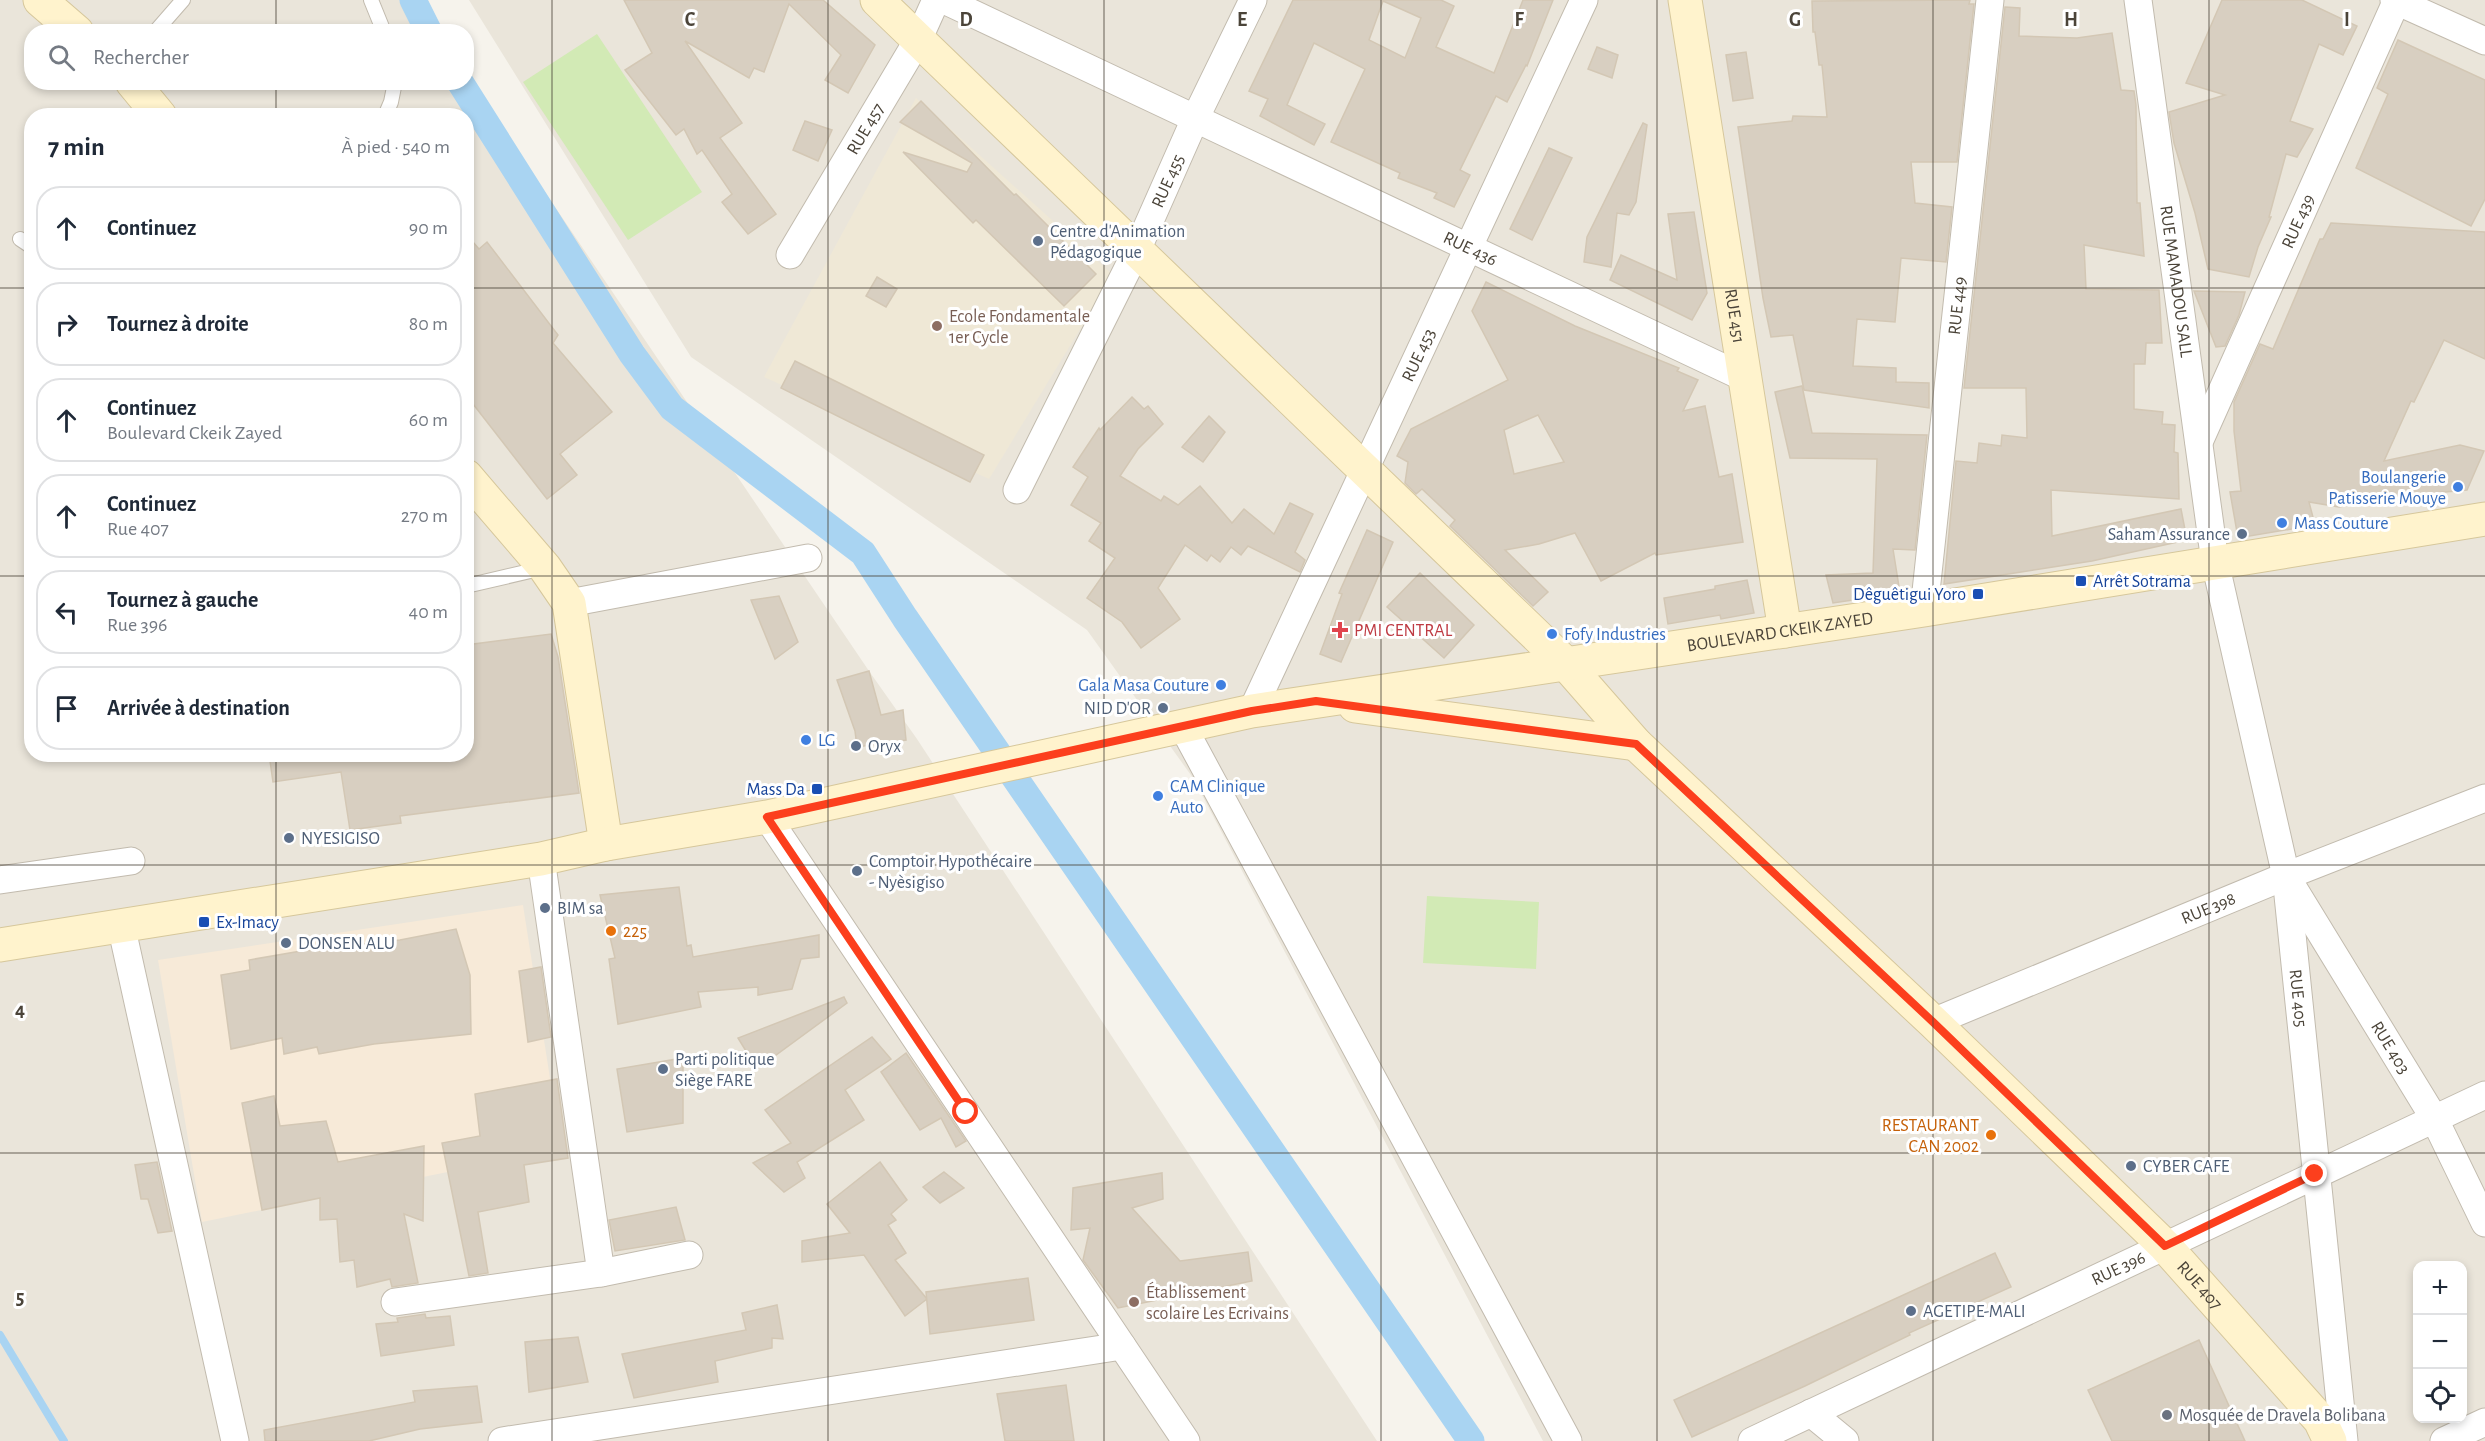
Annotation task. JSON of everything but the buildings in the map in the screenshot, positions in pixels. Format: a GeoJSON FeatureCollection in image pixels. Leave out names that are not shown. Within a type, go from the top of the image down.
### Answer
{"type":"FeatureCollection","features":[{"type":"Feature","properties":{"kind":"main road"},"geometry":{"type":"LineString","coordinates":[[40,0],[68,24]]}},
{"type":"Feature","properties":{"kind":"main road","name":"RUE 407"},"geometry":{"type":"LineString","coordinates":[[877,0],[1566,664],[1636,744],[1933,1022],[2165,1246],[2320,1420],[2330,1441]]}},
{"type":"Feature","properties":{"kind":"main road","name":"RUE 451"},"geometry":{"type":"LineString","coordinates":[[1685,0],[1785,631]]}},
{"type":"Feature","properties":{"kind":"main road"},"geometry":{"type":"LineString","coordinates":[[139,90],[153,108]]}},
{"type":"Feature","properties":{"kind":"main road"},"geometry":{"type":"LineString","coordinates":[[474,485],[545,568],[569,603],[606,844]]}},
{"type":"Feature","properties":{"kind":"main road","name":"BOULEVARD CKEIK ZAYED"},"geometry":{"type":"LineString","coordinates":[[0,945],[541,859],[606,844],[767,817],[1252,711],[1924,610],[2485,519]]}},
{"type":"Feature","properties":{"kind":"main road"},"geometry":{"type":"LineString","coordinates":[[1316,701],[1636,744]]}},
{"type":"Feature","properties":{"kind":"street","name":"RUE 457"},"geometry":{"type":"LineString","coordinates":[[790,255],[918,40],[936,0]]}},
{"type":"Feature","properties":{"kind":"street","name":"RUE 436"},"geometry":{"type":"LineString","coordinates":[[944,0],[1745,378]]}},
{"type":"Feature","properties":{"kind":"street","name":"RUE 455"},"geometry":{"type":"LineString","coordinates":[[1017,490],[1137,250],[1195,119],[1253,0]]}},
{"type":"Feature","properties":{"kind":"street","name":"RUE 453"},"geometry":{"type":"LineString","coordinates":[[1252,711],[1584,0]]}},
{"type":"Feature","properties":{"kind":"street","name":"RUE 449"},"geometry":{"type":"LineString","coordinates":[[1924,610],[1990,0]]}},
{"type":"Feature","properties":{"kind":"street","name":"RUE MAMADOU SALL"},"geometry":{"type":"LineString","coordinates":[[2138,0],[2215,562]]}},
{"type":"Feature","properties":{"kind":"street","name":"RUE 439"},"geometry":{"type":"LineString","coordinates":[[2199,442],[2396,0]]}},
{"type":"Feature","properties":{"kind":"street"},"geometry":{"type":"LineString","coordinates":[[2396,0],[2485,41]]}},
{"type":"Feature","properties":{"kind":"street"},"geometry":{"type":"LineString","coordinates":[[569,603],[808,558]]}},
{"type":"Feature","properties":{"kind":"street","name":"RUE 405"},"geometry":{"type":"LineString","coordinates":[[2215,562],[2286,876],[2344,1441]]}},
{"type":"Feature","properties":{"kind":"street"},"geometry":{"type":"LineString","coordinates":[[1183,727],[1568,1441]]}},
{"type":"Feature","properties":{"kind":"street","name":"RUE 398"},"geometry":{"type":"LineString","coordinates":[[1933,1022],[2286,876],[2485,798]]}},
{"type":"Feature","properties":{"kind":"street"},"geometry":{"type":"LineString","coordinates":[[767,817],[1186,1441]]}},
{"type":"Feature","properties":{"kind":"street"},"geometry":{"type":"LineString","coordinates":[[541,859],[601,1273]]}},
{"type":"Feature","properties":{"kind":"street"},"geometry":{"type":"LineString","coordinates":[[0,880],[131,861]]}},
{"type":"Feature","properties":{"kind":"street","name":"RUE 403"},"geometry":{"type":"LineString","coordinates":[[2286,876],[2434,1119],[2485,1223]]}},
{"type":"Feature","properties":{"kind":"street"},"geometry":{"type":"LineString","coordinates":[[121,925],[235,1441]]}},
{"type":"Feature","properties":{"kind":"street","name":"RUE 396"},"geometry":{"type":"LineString","coordinates":[[1752,1441],[2485,1095]]}},
{"type":"Feature","properties":{"kind":"street"},"geometry":{"type":"LineString","coordinates":[[395,1302],[601,1273],[689,1255]]}},
{"type":"Feature","properties":{"kind":"street"},"geometry":{"type":"LineString","coordinates":[[502,1441],[1122,1346]]}},
{"type":"Feature","properties":{"kind":"street"},"geometry":{"type":"LineString","coordinates":[[1811,1413],[1845,1441]]}},
{"type":"Feature","properties":{"kind":"street"},"geometry":{"type":"LineString","coordinates":[[2444,1441],[2485,1422]]}},
{"type":"Feature","properties":{"kind":"lane"},"geometry":{"type":"LineString","coordinates":[[162,24],[183,0]]}},
{"type":"Feature","properties":{"kind":"lane"},"geometry":{"type":"LineString","coordinates":[[371,0],[381,24]]}},
{"type":"Feature","properties":{"kind":"lane"},"geometry":{"type":"LineString","coordinates":[[388,108],[393,90]]}},
{"type":"Feature","properties":{"kind":"lane"},"geometry":{"type":"LineString","coordinates":[[474,584],[545,568]]}},
{"type":"Feature","properties":{"kind":"shaded area"},"geometry":{"type":"Polygon","coordinates":[[[0,0],[415,0],[431,24],[24,24],[24,90],[474,90],[474,87],[917,739],[1377,1441],[0,1441],[0,0]]]}},
{"type":"Feature","properties":{"kind":"shaded area"},"geometry":{"type":"Polygon","coordinates":[[[469,0],[2485,0],[2485,1441],[1543,1441],[1193,778],[1087,630],[691,357],[469,0]]]}},
{"type":"Feature","properties":{"kind":"shaded area","name":"Ecole Fondamentale 1er Cycle"},"geometry":{"type":"Polygon","coordinates":[[[916,98],[1113,275],[989,479],[764,377],[916,98]]]}},
{"type":"Feature","properties":{"kind":"shaded area"},"geometry":{"type":"Polygon","coordinates":[[[523,905],[561,1149],[202,1222],[158,960],[523,905]]]}},
{"type":"Feature","properties":{"kind":"green space"},"geometry":{"type":"Polygon","coordinates":[[[597,34],[702,192],[628,240],[523,82],[597,34]]]}},
{"type":"Feature","properties":{"kind":"green space"},"geometry":{"type":"Polygon","coordinates":[[[1427,896],[1539,902],[1536,969],[1423,963],[1427,896]]]}},
{"type":"Feature","properties":{"kind":"waterway"},"geometry":{"type":"LineString","coordinates":[[413,0],[425,24]]}},
{"type":"Feature","properties":{"kind":"waterway"},"geometry":{"type":"LineString","coordinates":[[465,90],[632,354],[672,408],[863,553],[905,618],[1471,1441]]}},
{"type":"Feature","properties":{"kind":"waterway"},"geometry":{"type":"LineString","coordinates":[[0,1335],[64,1441]]}},
{"type":"Feature","properties":{"kind":"place","name":"Centre d'Animation Pédagogique"},"geometry":{"type":"Point","coordinates":[1038,241]}},
{"type":"Feature","properties":{"kind":"place","name":"Ecole Fondamentale 1er Cycle"},"geometry":{"type":"Point","coordinates":[937,326]}},
{"type":"Feature","properties":{"kind":"place","name":"Boulangerie Patisserie Mouye"},"geometry":{"type":"Point","coordinates":[2458,487]}},
{"type":"Feature","properties":{"kind":"place","name":"Mass Couture"},"geometry":{"type":"Point","coordinates":[2282,523]}},
{"type":"Feature","properties":{"kind":"place","name":"Saham Assurance"},"geometry":{"type":"Point","coordinates":[2242,534]}},
{"type":"Feature","properties":{"kind":"place","name":"Arrêt Sotrama"},"geometry":{"type":"Point","coordinates":[2081,581]}},
{"type":"Feature","properties":{"kind":"place","name":"Dêguêtigui Yoro"},"geometry":{"type":"Point","coordinates":[1978,594]}},
{"type":"Feature","properties":{"kind":"place","name":"PMI CENTRAL"},"geometry":{"type":"Point","coordinates":[1340,630]}},
{"type":"Feature","properties":{"kind":"place","name":"Fofy Industries"},"geometry":{"type":"Point","coordinates":[1552,634]}},
{"type":"Feature","properties":{"kind":"place","name":"Gala Masa Couture"},"geometry":{"type":"Point","coordinates":[1221,685]}},
{"type":"Feature","properties":{"kind":"place","name":"NID D'OR"},"geometry":{"type":"Point","coordinates":[1163,708]}},
{"type":"Feature","properties":{"kind":"place","name":"LG"},"geometry":{"type":"Point","coordinates":[806,740]}},
{"type":"Feature","properties":{"kind":"place","name":"Oryx"},"geometry":{"type":"Point","coordinates":[856,746]}},
{"type":"Feature","properties":{"kind":"place","name":"Mass Da"},"geometry":{"type":"Point","coordinates":[817,789]}},
{"type":"Feature","properties":{"kind":"place","name":"CAM Clinique Auto"},"geometry":{"type":"Point","coordinates":[1158,796]}},
{"type":"Feature","properties":{"kind":"place","name":"NYESIGISO"},"geometry":{"type":"Point","coordinates":[289,838]}},
{"type":"Feature","properties":{"kind":"place","name":"Comptoir Hypothécaire - Nyèsigiso"},"geometry":{"type":"Point","coordinates":[857,871]}},
{"type":"Feature","properties":{"kind":"place","name":"BIM sa"},"geometry":{"type":"Point","coordinates":[545,908]}},
{"type":"Feature","properties":{"kind":"place","name":"Ex-Imacy"},"geometry":{"type":"Point","coordinates":[204,922]}},
{"type":"Feature","properties":{"kind":"place","name":"225"},"geometry":{"type":"Point","coordinates":[611,931]}},
{"type":"Feature","properties":{"kind":"place","name":"DONSEN ALU"},"geometry":{"type":"Point","coordinates":[286,943]}},
{"type":"Feature","properties":{"kind":"place","name":"Parti politique Siège FARE"},"geometry":{"type":"Point","coordinates":[663,1069]}},
{"type":"Feature","properties":{"kind":"place","name":"RESTAURANT CAN 2002"},"geometry":{"type":"Point","coordinates":[1991,1135]}},
{"type":"Feature","properties":{"kind":"place","name":"CYBER CAFE"},"geometry":{"type":"Point","coordinates":[2131,1166]}},
{"type":"Feature","properties":{"kind":"place","name":"Établissement scolaire Les Ecrivains"},"geometry":{"type":"Point","coordinates":[1134,1302]}},
{"type":"Feature","properties":{"kind":"place","name":"AGETIPE-MALI"},"geometry":{"type":"Point","coordinates":[1911,1311]}},
{"type":"Feature","properties":{"kind":"place","name":"Mosquée de Dravela Bolibana"},"geometry":{"type":"Point","coordinates":[2167,1415]}},
{"type":"Feature","properties":{"kind":"route"},"geometry":{"type":"LineString","coordinates":[[966,1112],[767,817],[1252,711],[1316,701],[1636,744],[1933,1022],[2165,1246],[2315,1174]]}}]}
